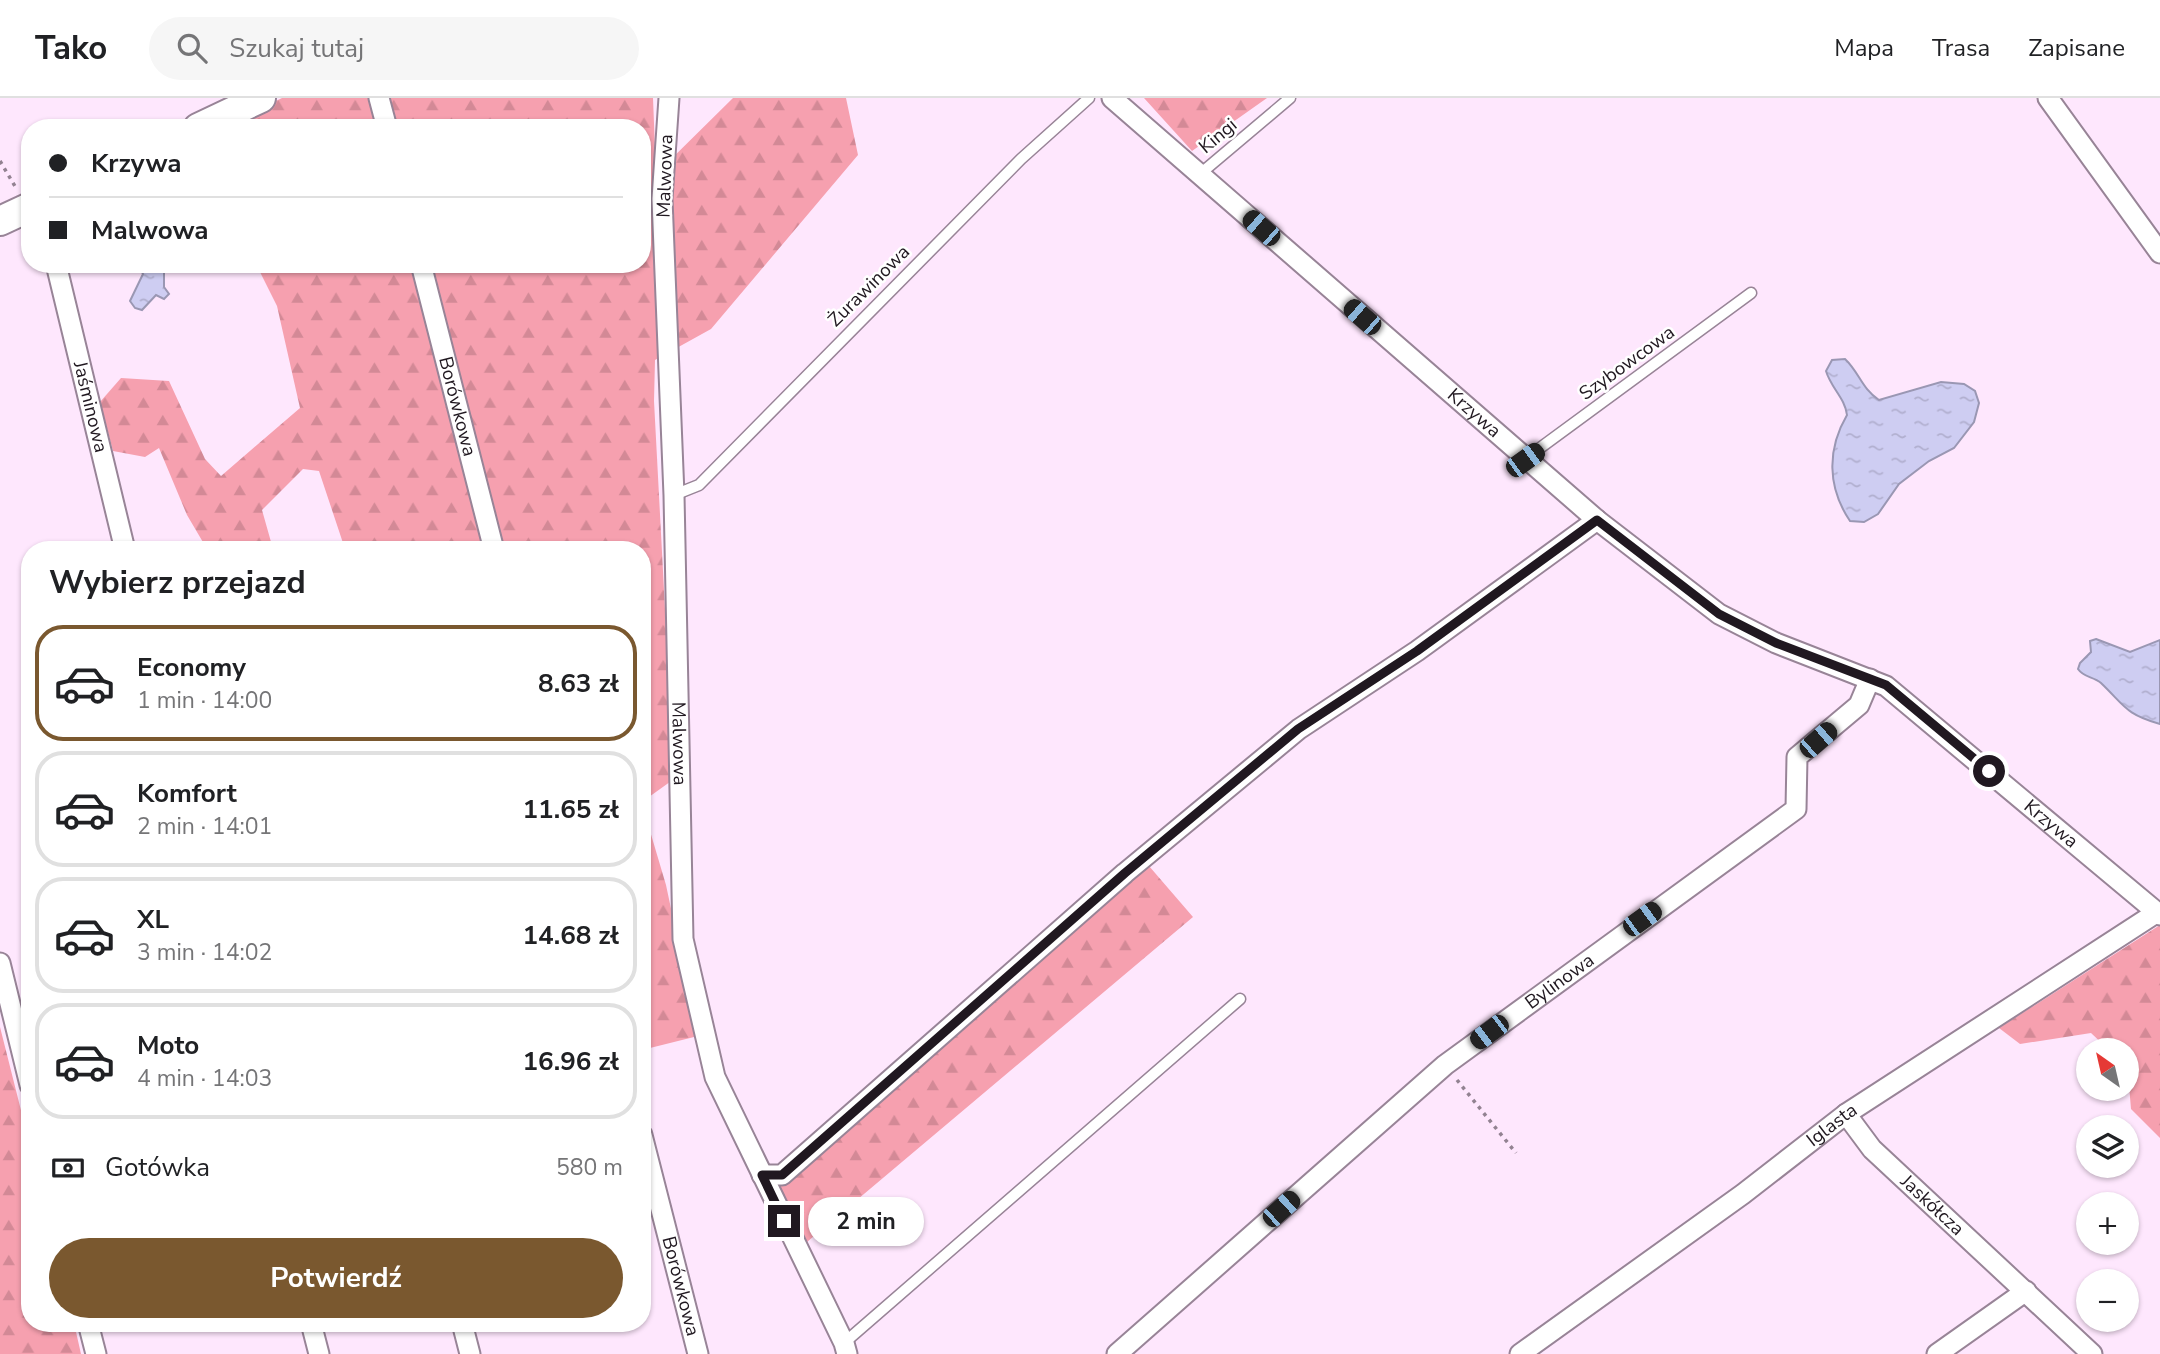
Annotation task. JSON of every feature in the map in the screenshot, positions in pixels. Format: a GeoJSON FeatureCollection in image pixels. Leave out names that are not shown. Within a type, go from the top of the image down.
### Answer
{"type":"FeatureCollection","features":[{"type":"Feature","properties":{"kind":"street"},"geometry":{"type":"LineString","coordinates":[[217,119],[261,98]]}},
{"type":"Feature","properties":{"kind":"street"},"geometry":{"type":"LineString","coordinates":[[379,98],[385,119]]}},
{"type":"Feature","properties":{"kind":"street","name":"Malwowa"},"geometry":{"type":"LineString","coordinates":[[668,98],[662,199],[674,495],[682,939],[715,1077],[845,1348]]}},
{"type":"Feature","properties":{"kind":"street","name":"Krzywa"},"geometry":{"type":"LineString","coordinates":[[1112,98],[1597,520],[1719,614],[1776,643],[1886,685],[2158,914]]}},
{"type":"Feature","properties":{"kind":"street"},"geometry":{"type":"LineString","coordinates":[[2048,98],[2160,253]]}},
{"type":"Feature","properties":{"kind":"street"},"geometry":{"type":"LineString","coordinates":[[0,221],[21,212]]}},
{"type":"Feature","properties":{"kind":"street","name":"Jaśminowa"},"geometry":{"type":"LineString","coordinates":[[58,273],[123,541]]}},
{"type":"Feature","properties":{"kind":"street","name":"Borówkowa"},"geometry":{"type":"LineString","coordinates":[[423,273],[492,541]]}},
{"type":"Feature","properties":{"kind":"street"},"geometry":{"type":"LineString","coordinates":[[762,1175],[782,1175],[792,1167],[1125,873],[1298,729],[1417,651],[1597,520]]}},
{"type":"Feature","properties":{"kind":"street","name":"Bylinowa"},"geometry":{"type":"LineString","coordinates":[[1117,1354],[1445,1065],[1796,809],[1797,757],[1858,705],[1870,679]]}},
{"type":"Feature","properties":{"kind":"street","name":"Iglasta"},"geometry":{"type":"LineString","coordinates":[[1520,1354],[1743,1194],[1846,1114],[2158,914]]}},
{"type":"Feature","properties":{"kind":"street"},"geometry":{"type":"LineString","coordinates":[[0,963],[21,1048]]}},
{"type":"Feature","properties":{"kind":"street","name":"Jaskółcza"},"geometry":{"type":"LineString","coordinates":[[1846,1114],[1872,1149],[2092,1354]]}},
{"type":"Feature","properties":{"kind":"street","name":"Borówkowa"},"geometry":{"type":"LineString","coordinates":[[651,1170],[698,1354]]}},
{"type":"Feature","properties":{"kind":"street"},"geometry":{"type":"LineString","coordinates":[[1937,1354],[2026,1291]]}},
{"type":"Feature","properties":{"kind":"street"},"geometry":{"type":"LineString","coordinates":[[90,1332],[96,1354]]}},
{"type":"Feature","properties":{"kind":"street"},"geometry":{"type":"LineString","coordinates":[[314,1332],[319,1354]]}},
{"type":"Feature","properties":{"kind":"street"},"geometry":{"type":"LineString","coordinates":[[464,1332],[470,1354]]}},
{"type":"Feature","properties":{"kind":"lane","name":"Żurawinowa"},"geometry":{"type":"LineString","coordinates":[[674,495],[699,485],[1012,168],[1089,98]]}},
{"type":"Feature","properties":{"kind":"lane","name":"Kingi"},"geometry":{"type":"LineString","coordinates":[[1200,174],[1290,98]]}},
{"type":"Feature","properties":{"kind":"lane","name":"Szybowcowa"},"geometry":{"type":"LineString","coordinates":[[1525,460],[1751,293]]}},
{"type":"Feature","properties":{"kind":"lane"},"geometry":{"type":"LineString","coordinates":[[845,1348],[1240,999]]}},
{"type":"Feature","properties":{"kind":"path"},"geometry":{"type":"LineString","coordinates":[[0,161],[21,195]]}},
{"type":"Feature","properties":{"kind":"path"},"geometry":{"type":"LineString","coordinates":[[1445,1065],[1516,1153]]}},
{"type":"Feature","properties":{"kind":"green space"},"geometry":{"type":"Polygon","coordinates":[[[282,98],[653,98],[656,174],[733,98],[846,98],[858,155],[711,329],[655,360],[654,401],[674,779],[651,796],[651,541],[342,541],[319,471],[303,469],[262,510],[271,541],[202,541],[187,515],[159,448],[145,457],[113,451],[100,402],[121,378],[169,381],[205,459],[221,476],[300,408],[277,306],[260,273],[651,273],[651,119],[239,119],[282,98]]]}},
{"type":"Feature","properties":{"kind":"green space"},"geometry":{"type":"Polygon","coordinates":[[[1144,98],[1267,98],[1192,151],[1144,98]]]}},
{"type":"Feature","properties":{"kind":"green space"},"geometry":{"type":"Polygon","coordinates":[[[651,834],[666,885],[698,1036],[651,1048],[651,834]]]}},
{"type":"Feature","properties":{"kind":"green space"},"geometry":{"type":"Polygon","coordinates":[[[1149,866],[1193,917],[807,1242],[778,1186],[1149,866]]]}},
{"type":"Feature","properties":{"kind":"green space"},"geometry":{"type":"Polygon","coordinates":[[[2160,925],[2160,1138],[2131,1109],[2130,1101],[2139,1101],[2139,1038],[2096,1038],[2091,1033],[2020,1044],[1999,1028],[2160,925]]]}},
{"type":"Feature","properties":{"kind":"green space"},"geometry":{"type":"Polygon","coordinates":[[[0,1027],[21,1110],[21,1332],[76,1332],[81,1354],[0,1354],[0,1027]]]}},
{"type":"Feature","properties":{"kind":"water"},"geometry":{"type":"Polygon","coordinates":[[[164,273],[164,287],[169,294],[164,299],[156,295],[142,310],[135,308],[130,301],[143,274],[164,273]]]}},
{"type":"Feature","properties":{"kind":"water"},"geometry":{"type":"Polygon","coordinates":[[[1845,359],[1868,391],[1879,400],[1941,382],[1964,384],[1975,391],[1979,403],[1974,422],[1954,448],[1929,461],[1899,484],[1878,514],[1864,522],[1850,521],[1842,508],[1832,468],[1836,441],[1847,415],[1844,403],[1826,371],[1832,360],[1845,359]]]}},
{"type":"Feature","properties":{"kind":"water"},"geometry":{"type":"Polygon","coordinates":[[[2096,639],[2130,652],[2160,640],[2160,724],[2132,713],[2101,683],[2078,669],[2091,652],[2090,641],[2096,639]]]}},
{"type":"Feature","properties":{"kind":"route"},"geometry":{"type":"LineString","coordinates":[[784,1221],[762,1175],[782,1175],[1125,873],[1298,729],[1417,651],[1597,520],[1719,614],[1776,643],[1886,685],[1989,771]]}}]}
